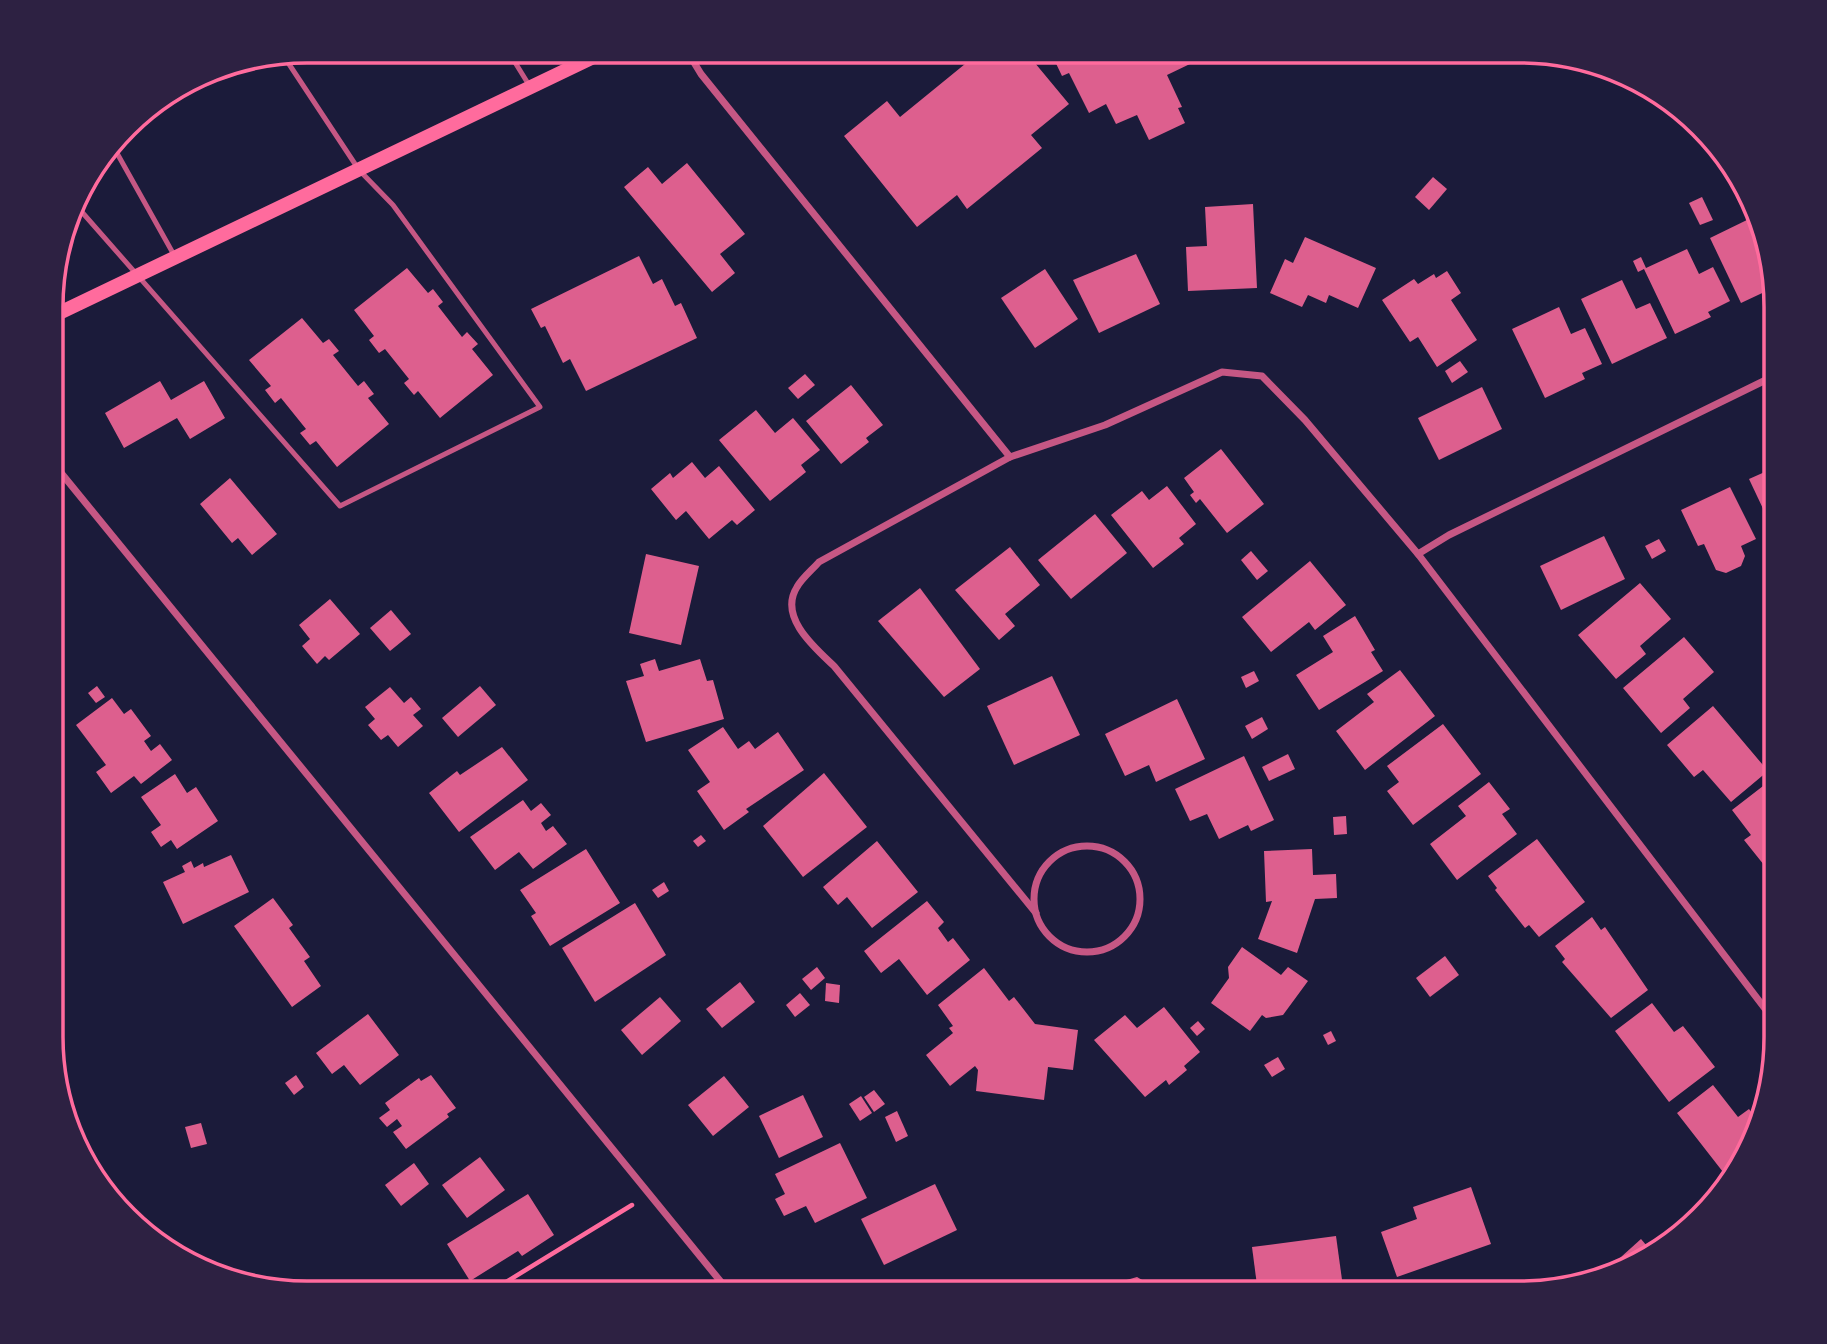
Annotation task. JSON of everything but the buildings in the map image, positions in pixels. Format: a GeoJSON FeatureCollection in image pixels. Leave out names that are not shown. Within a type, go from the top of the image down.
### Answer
{"type":"FeatureCollection","features":[{"type":"Feature","properties":{"kind":"main road"},"geometry":{"type":"LineString","coordinates":[[63,311],[530,88],[569,63]]}},
{"type":"Feature","properties":{"kind":"street"},"geometry":{"type":"LineString","coordinates":[[694,63],[1010,457]]}},
{"type":"Feature","properties":{"kind":"street"},"geometry":{"type":"LineString","coordinates":[[1036,913],[1035,886],[1040,875],[1051,860],[1070,848],[1089,845],[1106,849],[1122,859],[1137,879],[1139,914],[1129,932],[1102,950],[1090,952],[1063,946],[1048,934],[1036,913],[834,666],[808,641],[792,614],[795,589],[819,562],[1010,457],[1105,425],[1222,372],[1262,376],[1305,420],[1418,554],[1763,1006]]}},
{"type":"Feature","properties":{"kind":"street"},"geometry":{"type":"LineString","coordinates":[[1418,554],[1459,530],[1763,381]]}},
{"type":"Feature","properties":{"kind":"street"},"geometry":{"type":"LineString","coordinates":[[63,476],[720,1280]]}},
{"type":"Feature","properties":{"kind":"lane"},"geometry":{"type":"LineString","coordinates":[[515,63],[530,88]]}},
{"type":"Feature","properties":{"kind":"lane"},"geometry":{"type":"LineString","coordinates":[[82,212],[340,506],[540,407],[393,205],[359,170],[289,64]]}},
{"type":"Feature","properties":{"kind":"lane"},"geometry":{"type":"LineString","coordinates":[[117,154],[176,258]]}},
{"type":"Feature","properties":{"kind":"path"},"geometry":{"type":"LineString","coordinates":[[509,1280],[650,1194]]}}]}
